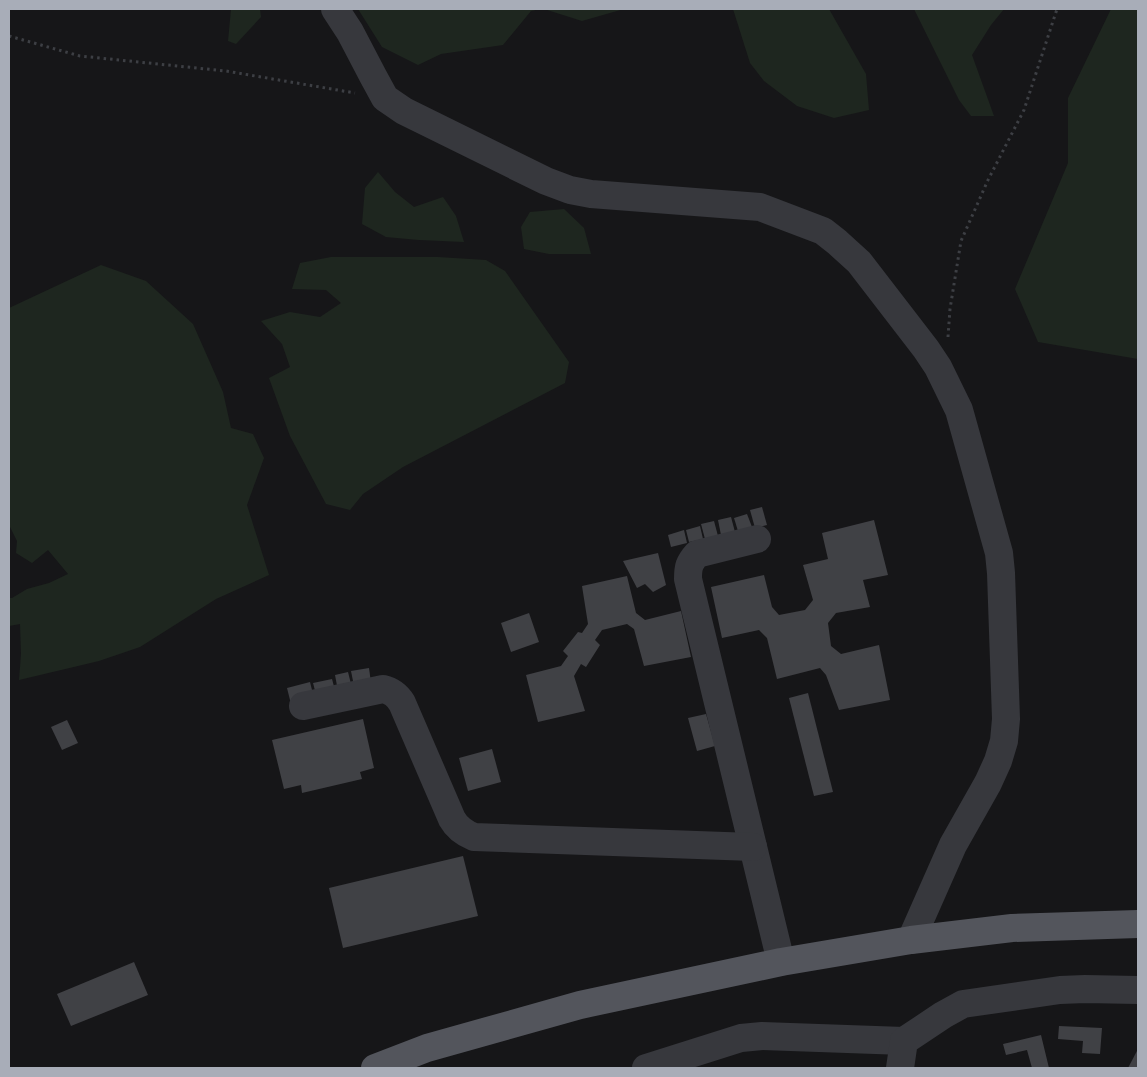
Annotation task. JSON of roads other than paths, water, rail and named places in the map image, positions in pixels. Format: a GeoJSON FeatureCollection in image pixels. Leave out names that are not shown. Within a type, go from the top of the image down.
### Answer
{"type":"FeatureCollection","features":[{"type":"Feature","properties":{"kind":"main road"},"geometry":{"type":"LineString","coordinates":[[375,1068],[427,1048],[580,1005],[781,962],[911,940],[1012,928],[1138,924]]}},
{"type":"Feature","properties":{"kind":"street"},"geometry":{"type":"LineString","coordinates":[[335,9],[350,32],[385,98],[404,111],[546,181],[570,190],[591,194],[760,208],[824,231],[859,262],[926,348],[959,410],[999,553],[1006,719],[1004,741],[998,761],[988,783],[953,845],[911,940]]}},
{"type":"Feature","properties":{"kind":"street"},"geometry":{"type":"LineString","coordinates":[[757,539],[697,554],[688,567],[688,579],[781,962]]}},
{"type":"Feature","properties":{"kind":"street"},"geometry":{"type":"LineString","coordinates":[[303,706],[383,689],[391,691],[402,703],[452,819],[457,827],[474,837],[753,847]]}},
{"type":"Feature","properties":{"kind":"street"},"geometry":{"type":"LineString","coordinates":[[646,1068],[742,1038],[762,1036],[904,1040],[943,1014],[963,1004],[1060,990],[1138,990]]}},
{"type":"Feature","properties":{"kind":"street"},"geometry":{"type":"LineString","coordinates":[[900,1068],[904,1040]]}}]}
